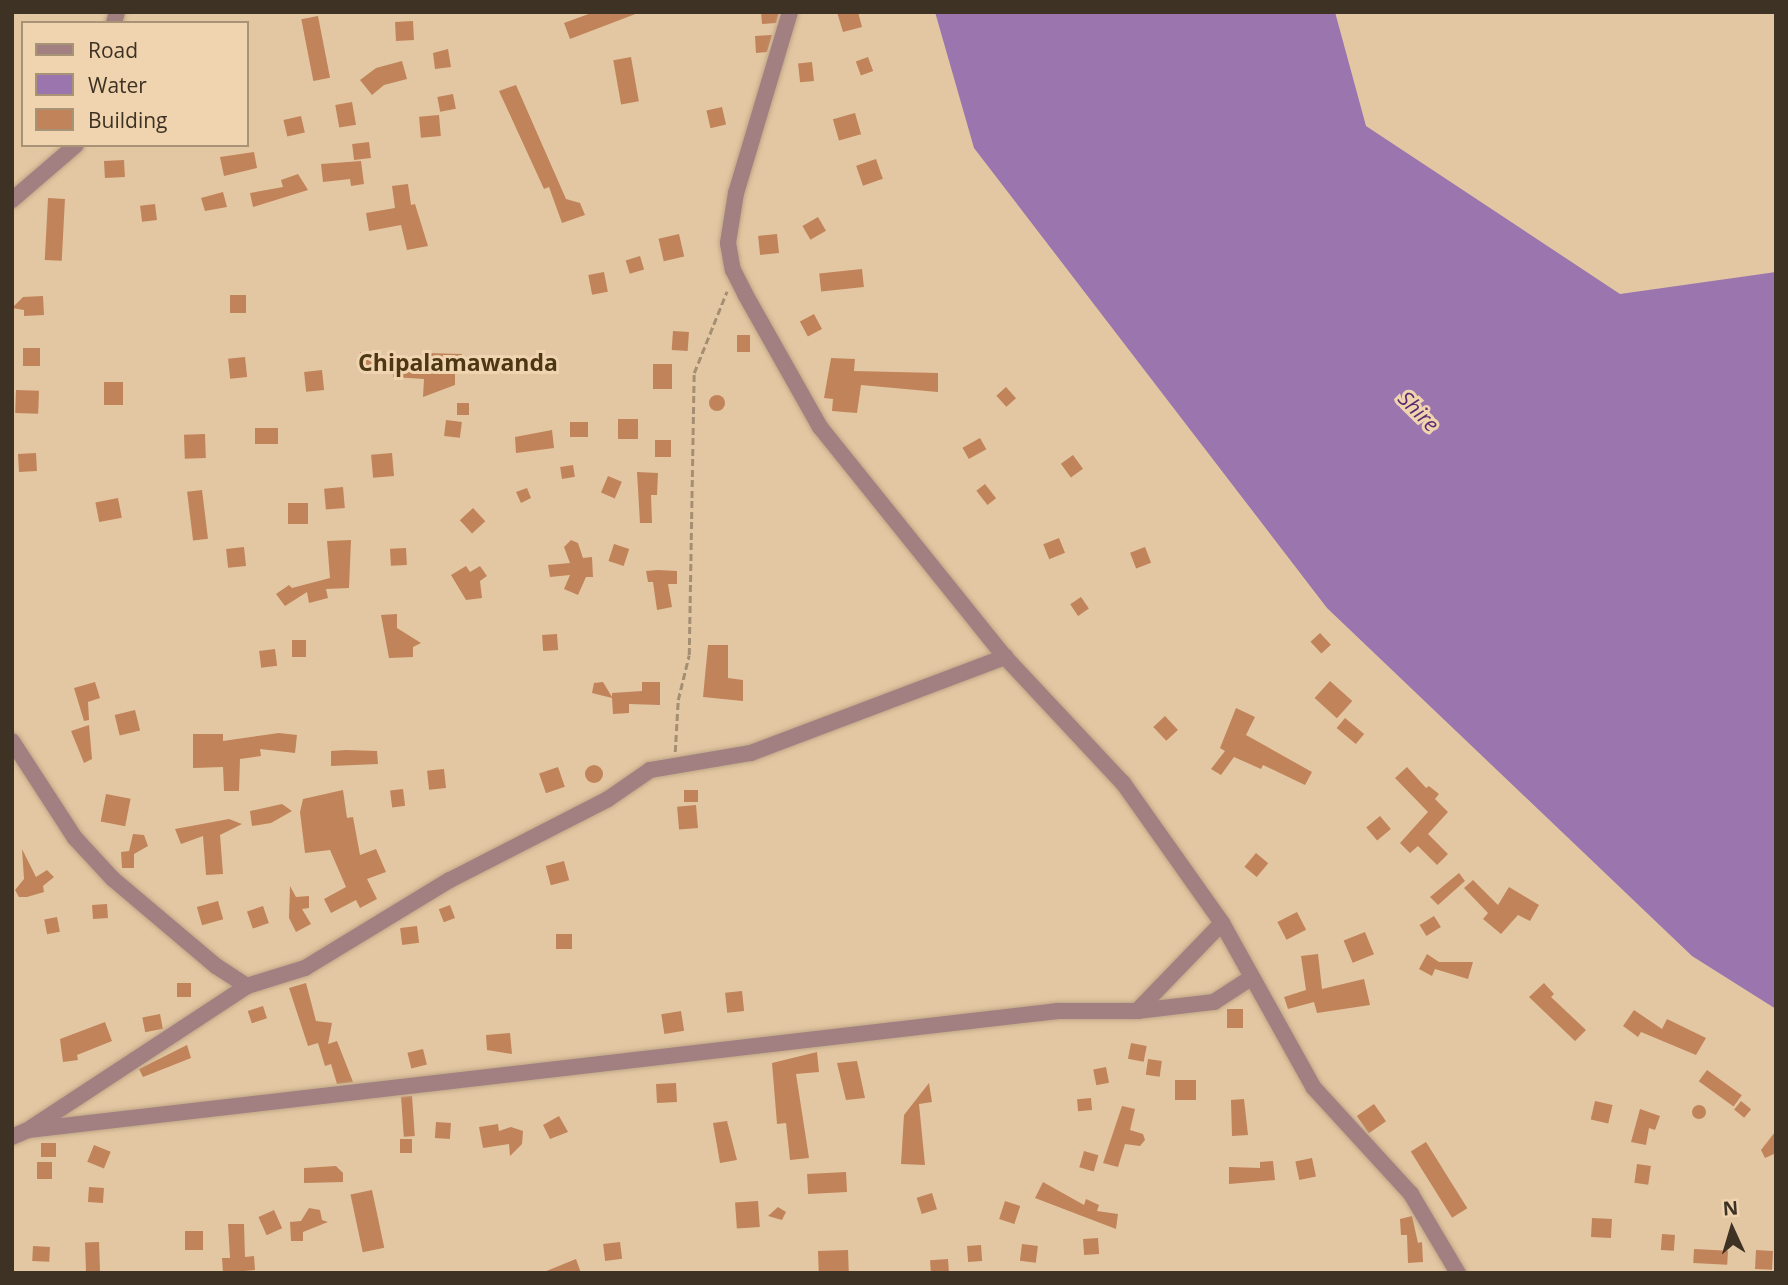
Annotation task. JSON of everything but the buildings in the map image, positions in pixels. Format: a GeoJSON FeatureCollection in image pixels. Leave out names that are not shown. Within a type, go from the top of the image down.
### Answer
{"type":"FeatureCollection","features":[{"type":"Feature","properties":{"kind":"street"},"geometry":{"type":"LineString","coordinates":[[790,12],[741,169],[729,243],[734,272],[820,427],[1005,657],[1123,783],[1222,923],[1314,1088],[1411,1194],[1458,1273]]}},
{"type":"Feature","properties":{"kind":"street"},"geometry":{"type":"LineString","coordinates":[[12,200],[74,147]]}},
{"type":"Feature","properties":{"kind":"street"},"geometry":{"type":"LineString","coordinates":[[12,1137],[247,986],[305,968],[517,842],[608,799],[650,770],[751,753],[1005,657]]}},
{"type":"Feature","properties":{"kind":"street"},"geometry":{"type":"LineString","coordinates":[[12,741],[75,838],[106,871],[216,966],[247,986]]}},
{"type":"Feature","properties":{"kind":"street"},"geometry":{"type":"LineString","coordinates":[[1137,1010],[1222,923]]}},
{"type":"Feature","properties":{"kind":"street"},"geometry":{"type":"LineString","coordinates":[[20,1130],[1058,1011],[1137,1010],[1214,1002],[1251,978]]}},
{"type":"Feature","properties":{"kind":"path"},"geometry":{"type":"LineString","coordinates":[[676,766],[673,735],[689,654],[694,373],[734,272]]}},
{"type":"Feature","properties":{"kind":"water","name":"Shire"},"geometry":{"type":"Polygon","coordinates":[[[935,12],[1335,12],[1366,126],[1620,294],[1776,272],[1776,1009],[1692,956],[1327,608],[974,148],[935,12]]]}},
{"type":"Feature","properties":{"kind":"district","name":"Chipalamawanda"},"geometry":{"type":"Point","coordinates":[458,362]}}]}
